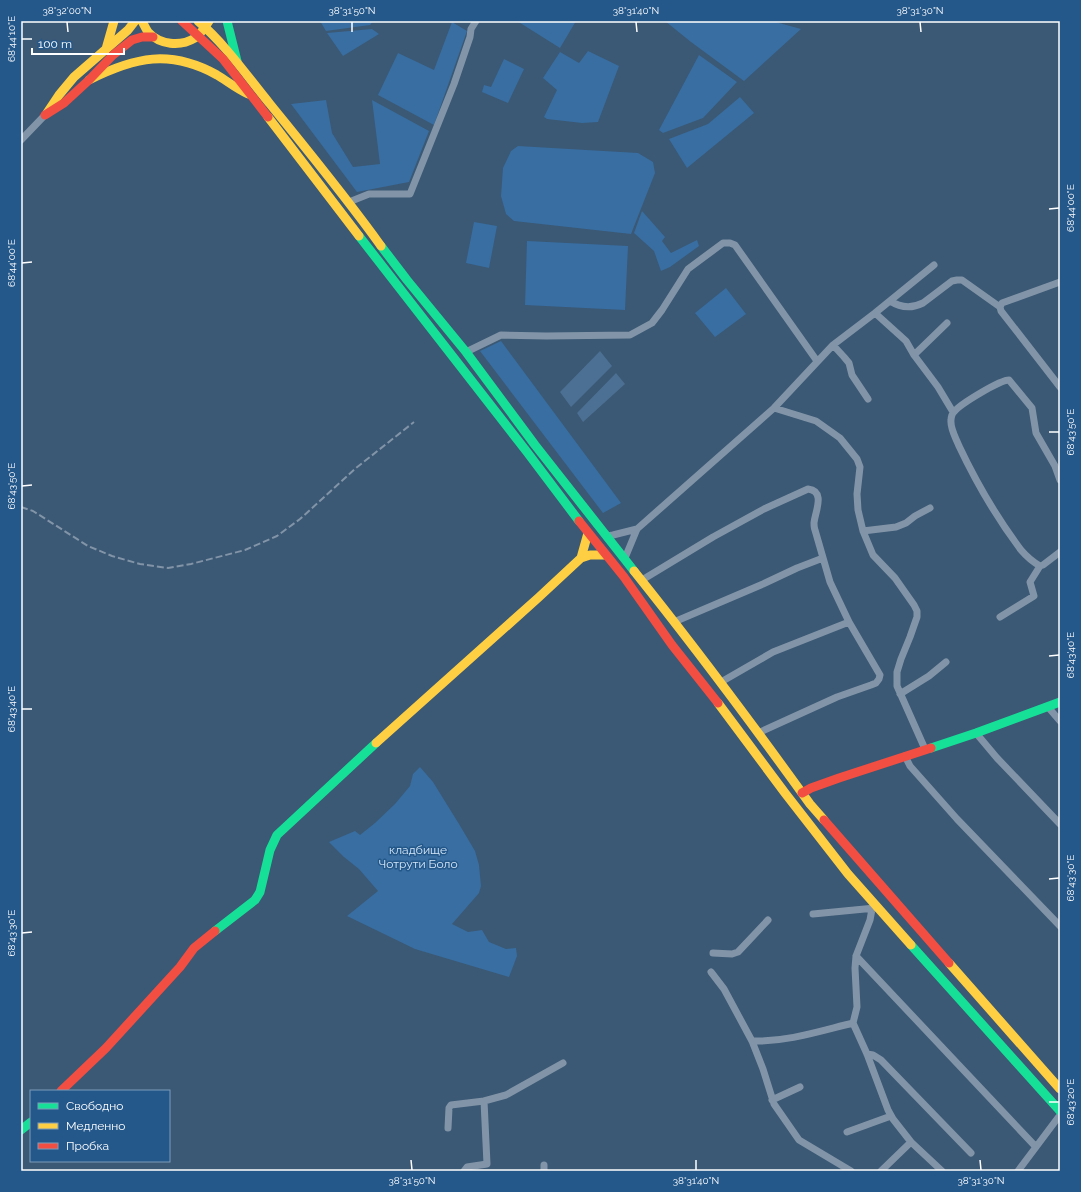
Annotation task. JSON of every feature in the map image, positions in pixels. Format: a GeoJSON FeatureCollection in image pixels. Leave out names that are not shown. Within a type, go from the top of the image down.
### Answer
{"type":"FeatureCollection","features":[{"type":"Feature","properties":{"kind":"main road"},"geometry":{"type":"LineString","coordinates":[[106,49],[114,21]]}},
{"type":"Feature","properties":{"kind":"main road"},"geometry":{"type":"LineString","coordinates":[[45,115],[74,77],[128,30],[135,21]]}},
{"type":"Feature","properties":{"kind":"main road"},"geometry":{"type":"LineString","coordinates":[[142,21],[153,37]]}},
{"type":"Feature","properties":{"kind":"main road"},"geometry":{"type":"LineString","coordinates":[[182,21],[223,59],[251,96]]}},
{"type":"Feature","properties":{"kind":"main road"},"geometry":{"type":"LineString","coordinates":[[198,21],[207,24],[238,63],[261,101],[453,358],[605,555],[624,576],[672,645],[717,701],[785,793],[875,909],[1060,1111]]}},
{"type":"Feature","properties":{"kind":"main road"},"geometry":{"type":"LineString","coordinates":[[227,21],[238,63]]}},
{"type":"Feature","properties":{"kind":"main road"},"geometry":{"type":"LineString","coordinates":[[45,115],[64,103],[113,55],[132,40],[142,37],[153,37],[168,44],[185,43],[199,36],[207,24]]}},
{"type":"Feature","properties":{"kind":"main road"},"geometry":{"type":"LineString","coordinates":[[89,80],[124,64],[146,59],[170,58],[194,64],[217,75],[239,90],[261,101],[349,202],[407,280],[466,352],[536,445],[721,682],[810,804],[1060,1090]]}},
{"type":"Feature","properties":{"kind":"main road"},"geometry":{"type":"LineString","coordinates":[[527,452],[536,445]]}},
{"type":"Feature","properties":{"kind":"main road"},"geometry":{"type":"LineString","coordinates":[[581,558],[588,533]]}},
{"type":"Feature","properties":{"kind":"main road"},"geometry":{"type":"LineString","coordinates":[[62,1090],[112,1042],[180,967],[194,948],[255,900],[263,883],[270,850],[277,834],[581,558],[590,555],[605,555]]}},
{"type":"Feature","properties":{"kind":"main road"},"geometry":{"type":"LineString","coordinates":[[672,645],[685,635]]}},
{"type":"Feature","properties":{"kind":"main road"},"geometry":{"type":"LineString","coordinates":[[802,793],[838,778],[976,733],[1060,702]]}},
{"type":"Feature","properties":{"kind":"main road"},"geometry":{"type":"LineString","coordinates":[[831,852],[843,843]]}},
{"type":"Feature","properties":{"kind":"main road"},"geometry":{"type":"LineString","coordinates":[[21,1130],[30,1123]]}},
{"type":"Feature","properties":{"kind":"street"},"geometry":{"type":"LineString","coordinates":[[349,202],[369,194],[410,194],[454,84],[470,37],[471,29],[476,21]]}},
{"type":"Feature","properties":{"kind":"street"},"geometry":{"type":"LineString","coordinates":[[21,140],[45,115]]}},
{"type":"Feature","properties":{"kind":"street"},"geometry":{"type":"LineString","coordinates":[[466,352],[501,335],[630,335],[652,322],[662,310],[688,269],[723,243],[730,243],[735,245],[817,361]]}},
{"type":"Feature","properties":{"kind":"street"},"geometry":{"type":"LineString","coordinates":[[624,558],[637,529],[774,408],[833,345],[934,266]]}},
{"type":"Feature","properties":{"kind":"street"},"geometry":{"type":"LineString","coordinates":[[890,301],[903,307],[918,305],[952,282],[962,280],[1000,307],[1000,311],[1060,386]]}},
{"type":"Feature","properties":{"kind":"street"},"geometry":{"type":"LineString","coordinates":[[1000,307],[1002,303],[1060,282]]}},
{"type":"Feature","properties":{"kind":"street"},"geometry":{"type":"LineString","coordinates":[[875,313],[906,341],[914,355],[938,387],[953,412]]}},
{"type":"Feature","properties":{"kind":"street"},"geometry":{"type":"LineString","coordinates":[[914,355],[947,323]]}},
{"type":"Feature","properties":{"kind":"street"},"geometry":{"type":"LineString","coordinates":[[833,345],[849,363],[852,375],[868,399]]}},
{"type":"Feature","properties":{"kind":"street"},"geometry":{"type":"LineString","coordinates":[[1040,566],[1031,561],[1022,550],[1004,525],[981,488],[952,429],[951,420],[953,412],[963,404],[1001,381],[1009,380],[1032,408],[1036,433],[1060,480]]}},
{"type":"Feature","properties":{"kind":"street"},"geometry":{"type":"LineString","coordinates":[[774,408],[816,421],[840,438],[857,459],[860,467],[857,494],[858,510],[863,531],[872,555],[895,578],[914,604],[917,611],[915,624],[897,672],[897,686],[925,749]]}},
{"type":"Feature","properties":{"kind":"street"},"geometry":{"type":"LineString","coordinates":[[642,580],[713,537],[764,509],[808,489],[814,490],[818,499],[818,511],[814,522],[814,530],[830,582],[849,622],[880,675],[880,679],[871,686],[837,697],[758,733]]}},
{"type":"Feature","properties":{"kind":"street"},"geometry":{"type":"LineString","coordinates":[[863,531],[896,527],[906,523],[930,508]]}},
{"type":"Feature","properties":{"kind":"street"},"geometry":{"type":"LineString","coordinates":[[607,536],[637,529]]}},
{"type":"Feature","properties":{"kind":"street"},"geometry":{"type":"LineString","coordinates":[[1000,617],[1034,596],[1030,582],[1040,566],[1060,552]]}},
{"type":"Feature","properties":{"kind":"street"},"geometry":{"type":"LineString","coordinates":[[674,622],[823,558]]}},
{"type":"Feature","properties":{"kind":"street"},"geometry":{"type":"LineString","coordinates":[[721,682],[773,652],[849,622]]}},
{"type":"Feature","properties":{"kind":"street"},"geometry":{"type":"LineString","coordinates":[[900,694],[929,676],[946,662]]}},
{"type":"Feature","properties":{"kind":"street"},"geometry":{"type":"LineString","coordinates":[[1048,707],[1060,721]]}},
{"type":"Feature","properties":{"kind":"street"},"geometry":{"type":"LineString","coordinates":[[976,733],[997,758],[1060,824]]}},
{"type":"Feature","properties":{"kind":"street"},"geometry":{"type":"LineString","coordinates":[[905,756],[910,766],[956,819],[1060,926]]}},
{"type":"Feature","properties":{"kind":"street"},"geometry":{"type":"LineString","coordinates":[[813,914],[875,909],[856,956],[855,968],[857,1007],[853,1023],[867,1054],[891,1116],[911,1142],[942,1171]]}},
{"type":"Feature","properties":{"kind":"street"},"geometry":{"type":"LineString","coordinates":[[713,953],[732,954],[738,952],[768,920]]}},
{"type":"Feature","properties":{"kind":"street"},"geometry":{"type":"LineString","coordinates":[[856,956],[1036,1147]]}},
{"type":"Feature","properties":{"kind":"street"},"geometry":{"type":"LineString","coordinates":[[711,972],[724,989],[752,1041],[774,1104],[799,1140],[851,1171]]}},
{"type":"Feature","properties":{"kind":"street"},"geometry":{"type":"LineString","coordinates":[[752,1041],[792,1038],[853,1023]]}},
{"type":"Feature","properties":{"kind":"street"},"geometry":{"type":"LineString","coordinates":[[867,1054],[873,1055],[881,1060],[971,1153]]}},
{"type":"Feature","properties":{"kind":"street"},"geometry":{"type":"LineString","coordinates":[[448,1128],[449,1108],[451,1105],[484,1101],[506,1095],[564,1063]]}},
{"type":"Feature","properties":{"kind":"street"},"geometry":{"type":"LineString","coordinates":[[772,1100],[800,1087]]}},
{"type":"Feature","properties":{"kind":"street"},"geometry":{"type":"LineString","coordinates":[[464,1171],[467,1167],[487,1164],[484,1101]]}},
{"type":"Feature","properties":{"kind":"street"},"geometry":{"type":"LineString","coordinates":[[1018,1171],[1060,1114]]}},
{"type":"Feature","properties":{"kind":"street"},"geometry":{"type":"LineString","coordinates":[[847,1132],[891,1116]]}},
{"type":"Feature","properties":{"kind":"street"},"geometry":{"type":"LineString","coordinates":[[881,1171],[911,1142]]}},
{"type":"Feature","properties":{"kind":"green space"},"geometry":{"type":"Polygon","coordinates":[[[320,21],[373,21],[370,25],[326,31],[320,21]]]}},
{"type":"Feature","properties":{"kind":"green space"},"geometry":{"type":"Polygon","coordinates":[[[517,21],[576,21],[560,48],[517,21]]]}},
{"type":"Feature","properties":{"kind":"green space"},"geometry":{"type":"Polygon","coordinates":[[[665,21],[772,21],[801,29],[744,81],[665,21]]]}},
{"type":"Feature","properties":{"kind":"green space"},"geometry":{"type":"Polygon","coordinates":[[[452,22],[467,31],[434,125],[378,95],[398,53],[434,70],[452,22]]]}},
{"type":"Feature","properties":{"kind":"green space"},"geometry":{"type":"Polygon","coordinates":[[[372,29],[379,34],[343,56],[327,33],[372,29]]]}},
{"type":"Feature","properties":{"kind":"green space"},"geometry":{"type":"Polygon","coordinates":[[[588,51],[619,66],[598,122],[582,123],[547,119],[544,117],[557,90],[543,78],[560,52],[579,63],[588,51]]]}},
{"type":"Feature","properties":{"kind":"green space"},"geometry":{"type":"Polygon","coordinates":[[[699,55],[737,82],[703,118],[663,133],[659,130],[699,55]]]}},
{"type":"Feature","properties":{"kind":"green space"},"geometry":{"type":"Polygon","coordinates":[[[504,59],[524,69],[508,103],[482,92],[484,85],[491,87],[504,59]]]}},
{"type":"Feature","properties":{"kind":"green space"},"geometry":{"type":"Polygon","coordinates":[[[740,97],[754,113],[687,168],[669,139],[708,124],[740,97]]]}},
{"type":"Feature","properties":{"kind":"green space"},"geometry":{"type":"Polygon","coordinates":[[[326,100],[332,133],[353,167],[380,164],[372,100],[429,131],[409,182],[357,192],[291,104],[326,100]]]}},
{"type":"Feature","properties":{"kind":"green space"},"geometry":{"type":"Polygon","coordinates":[[[518,146],[638,153],[653,162],[655,173],[631,234],[514,221],[506,214],[501,196],[503,168],[511,151],[518,146]]]}},
{"type":"Feature","properties":{"kind":"green space"},"geometry":{"type":"Polygon","coordinates":[[[642,211],[665,237],[662,241],[671,253],[697,240],[699,246],[670,267],[661,271],[654,251],[634,233],[642,211]]]}},
{"type":"Feature","properties":{"kind":"green space"},"geometry":{"type":"Polygon","coordinates":[[[474,222],[497,226],[489,268],[466,263],[474,222]]]}},
{"type":"Feature","properties":{"kind":"green space"},"geometry":{"type":"Polygon","coordinates":[[[527,241],[628,246],[625,310],[525,305],[527,241]]]}},
{"type":"Feature","properties":{"kind":"green space"},"geometry":{"type":"Polygon","coordinates":[[[726,288],[746,314],[715,337],[695,313],[726,288]]]}},
{"type":"Feature","properties":{"kind":"green space"},"geometry":{"type":"Polygon","coordinates":[[[501,341],[621,503],[603,513],[480,351],[501,341]]]}},
{"type":"Feature","properties":{"kind":"green space","name":"кладбище Чотрути Боло"},"geometry":{"type":"Polygon","coordinates":[[[420,767],[433,782],[459,824],[475,851],[479,865],[481,886],[479,893],[452,924],[468,932],[482,930],[489,942],[506,949],[516,948],[517,956],[509,977],[415,949],[347,916],[378,891],[359,869],[329,842],[355,831],[360,835],[375,823],[395,804],[410,786],[413,774],[420,767]]]}},
{"type":"Feature","properties":{"kind":"shaded area"},"geometry":{"type":"Polygon","coordinates":[[[600,351],[612,366],[571,407],[560,392],[600,351]]]}},
{"type":"Feature","properties":{"kind":"shaded area"},"geometry":{"type":"Polygon","coordinates":[[[616,373],[625,384],[583,422],[577,413],[616,373]]]}},
{"type":"Feature","properties":{"kind":"railway"},"geometry":{"type":"LineString","coordinates":[[21,507],[33,511],[88,546],[112,556],[140,564],[168,568],[191,564],[245,550],[277,536],[300,519],[356,468],[414,422]]}},
{"type":"Feature","properties":{"kind":"traffic: fast"},"geometry":{"type":"LineString","coordinates":[[227,21],[237,61]]}},
{"type":"Feature","properties":{"kind":"traffic: fast"},"geometry":{"type":"LineString","coordinates":[[359,236],[579,521]]}},
{"type":"Feature","properties":{"kind":"traffic: fast"},"geometry":{"type":"LineString","coordinates":[[381,246],[466,352],[535,445],[634,571]]}},
{"type":"Feature","properties":{"kind":"traffic: fast"},"geometry":{"type":"LineString","coordinates":[[931,748],[1060,702]]}},
{"type":"Feature","properties":{"kind":"traffic: fast"},"geometry":{"type":"LineString","coordinates":[[215,931],[255,900],[260,892],[270,850],[277,835],[376,743]]}},
{"type":"Feature","properties":{"kind":"traffic: fast"},"geometry":{"type":"LineString","coordinates":[[911,945],[1060,1111]]}},
{"type":"Feature","properties":{"kind":"traffic: fast"},"geometry":{"type":"LineString","coordinates":[[21,1130],[30,1123]]}},
{"type":"Feature","properties":{"kind":"traffic: slow"},"geometry":{"type":"LineString","coordinates":[[106,49],[114,21]]}},
{"type":"Feature","properties":{"kind":"traffic: slow"},"geometry":{"type":"LineString","coordinates":[[47,113],[59,95],[74,77],[128,30],[135,21]]}},
{"type":"Feature","properties":{"kind":"traffic: slow"},"geometry":{"type":"LineString","coordinates":[[142,21],[148,32],[158,40],[170,43],[183,43],[195,38],[209,21]]}},
{"type":"Feature","properties":{"kind":"traffic: slow"},"geometry":{"type":"LineString","coordinates":[[198,21],[218,40],[236,61],[341,192],[381,246]]}},
{"type":"Feature","properties":{"kind":"traffic: slow"},"geometry":{"type":"LineString","coordinates":[[89,80],[137,61],[168,59],[200,67],[217,75],[248,94]]}},
{"type":"Feature","properties":{"kind":"traffic: slow"},"geometry":{"type":"LineString","coordinates":[[268,117],[359,236]]}},
{"type":"Feature","properties":{"kind":"traffic: slow"},"geometry":{"type":"LineString","coordinates":[[376,743],[581,558],[588,533]]}},
{"type":"Feature","properties":{"kind":"traffic: slow"},"geometry":{"type":"LineString","coordinates":[[581,558],[590,555],[605,555]]}},
{"type":"Feature","properties":{"kind":"traffic: slow"},"geometry":{"type":"LineString","coordinates":[[634,571],[724,686],[810,804],[824,820]]}},
{"type":"Feature","properties":{"kind":"traffic: slow"},"geometry":{"type":"LineString","coordinates":[[718,703],[848,874],[911,945]]}},
{"type":"Feature","properties":{"kind":"traffic: slow"},"geometry":{"type":"LineString","coordinates":[[949,963],[1060,1089]]}},
{"type":"Feature","properties":{"kind":"traffic: jam"},"geometry":{"type":"LineString","coordinates":[[182,21],[223,59],[268,117]]}},
{"type":"Feature","properties":{"kind":"traffic: jam"},"geometry":{"type":"LineString","coordinates":[[45,115],[64,103],[113,55],[132,40],[142,37],[153,37]]}},
{"type":"Feature","properties":{"kind":"traffic: jam"},"geometry":{"type":"LineString","coordinates":[[579,521],[624,577],[672,645],[718,703]]}},
{"type":"Feature","properties":{"kind":"traffic: jam"},"geometry":{"type":"LineString","coordinates":[[802,793],[811,788],[839,778],[931,748]]}},
{"type":"Feature","properties":{"kind":"traffic: jam"},"geometry":{"type":"LineString","coordinates":[[824,820],[949,963]]}},
{"type":"Feature","properties":{"kind":"traffic: jam"},"geometry":{"type":"LineString","coordinates":[[62,1090],[106,1048],[180,967],[194,948],[215,931]]}}]}
